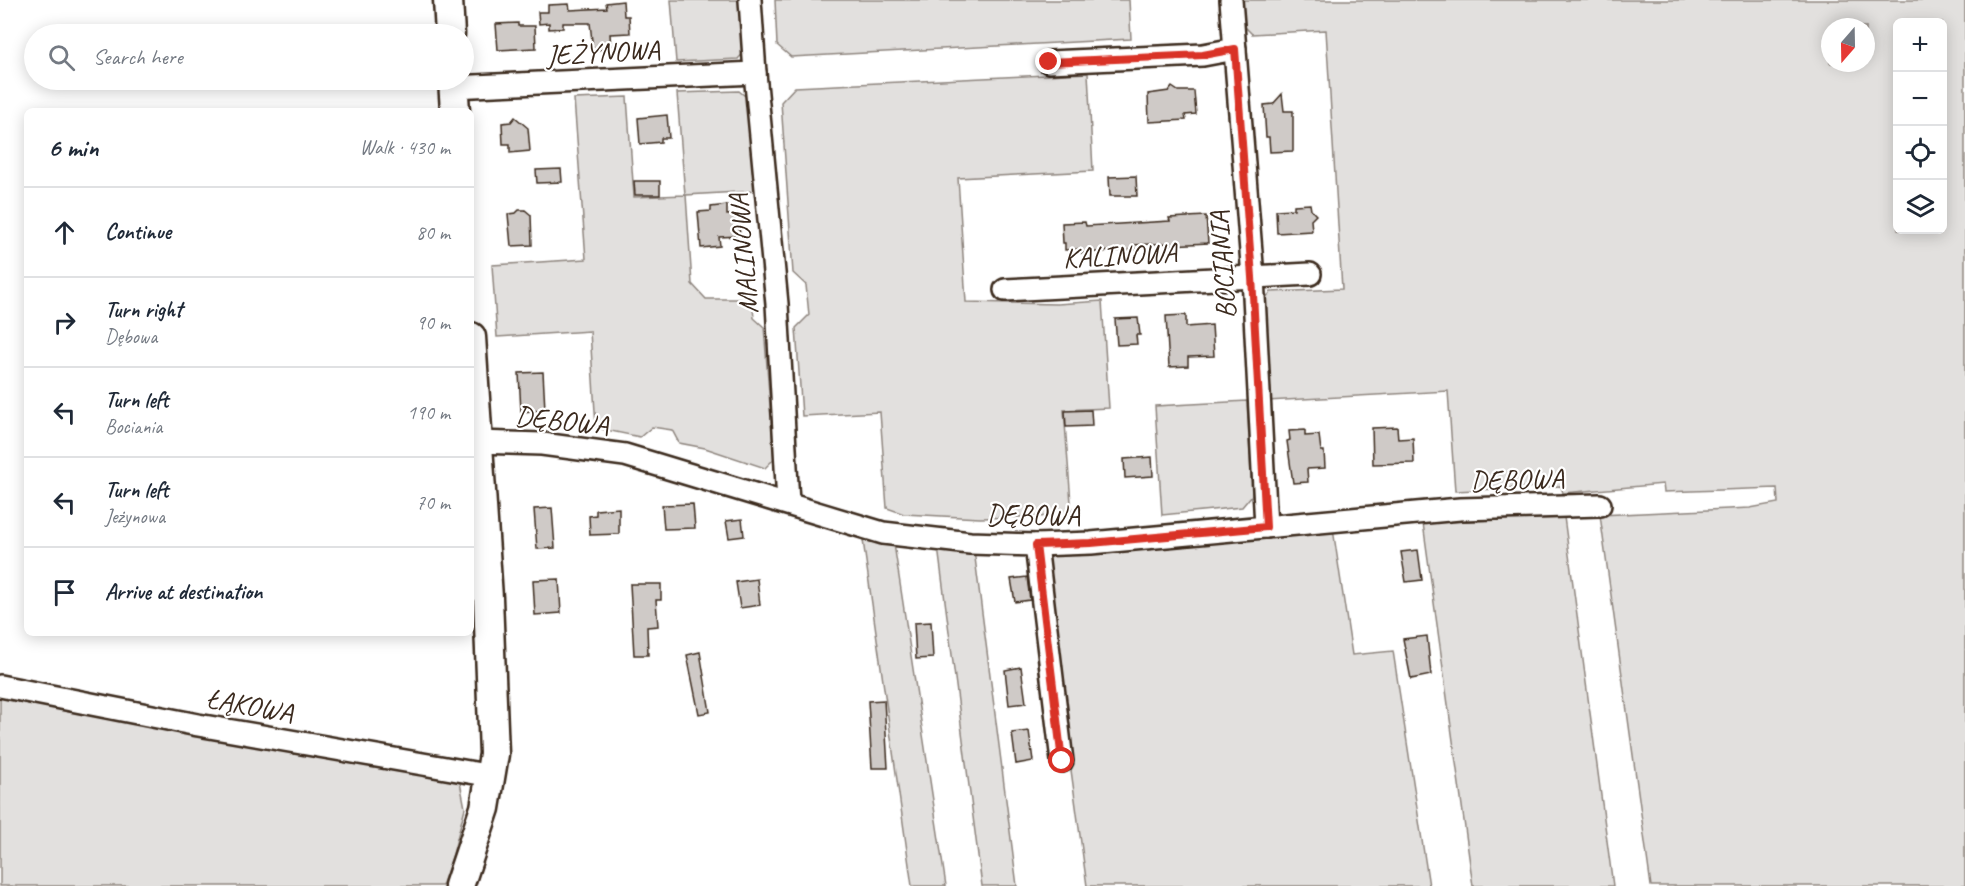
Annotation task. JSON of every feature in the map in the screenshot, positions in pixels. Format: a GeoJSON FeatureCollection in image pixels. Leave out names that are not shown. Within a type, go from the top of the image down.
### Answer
{"type":"FeatureCollection","features":[{"type":"Feature","properties":{"kind":"street"},"geometry":{"type":"LineString","coordinates":[[448,0],[449,24]]}},
{"type":"Feature","properties":{"kind":"street","name":"MALINOWA"},"geometry":{"type":"LineString","coordinates":[[750,0],[777,304],[788,503]]}},
{"type":"Feature","properties":{"kind":"street","name":"BOCIANIA"},"geometry":{"type":"LineString","coordinates":[[1231,0],[1252,277],[1266,527]]}},
{"type":"Feature","properties":{"kind":"street"},"geometry":{"type":"LineString","coordinates":[[1049,62],[1203,55],[1235,49]]}},
{"type":"Feature","properties":{"kind":"street","name":"JEŻYNOWA"},"geometry":{"type":"LineString","coordinates":[[454,93],[755,73]]}},
{"type":"Feature","properties":{"kind":"street","name":"KALINOWA"},"geometry":{"type":"LineString","coordinates":[[1005,290],[1310,274]]}},
{"type":"Feature","properties":{"kind":"street"},"geometry":{"type":"LineString","coordinates":[[459,886],[484,808],[492,776],[494,754],[492,681],[474,390]]}},
{"type":"Feature","properties":{"kind":"street","name":"DĘBOWA"},"geometry":{"type":"LineString","coordinates":[[477,442],[542,444],[625,455],[883,533],[970,543],[1036,545],[1091,543],[1460,509],[1600,505]]}},
{"type":"Feature","properties":{"kind":"street"},"geometry":{"type":"LineString","coordinates":[[1036,545],[1062,761]]}},
{"type":"Feature","properties":{"kind":"street","name":"ŁĄKOWA"},"geometry":{"type":"LineString","coordinates":[[0,686],[198,725],[492,776]]}},
{"type":"Feature","properties":{"kind":"shaded area"},"geometry":{"type":"Polygon","coordinates":[[[671,0],[744,0],[747,49],[738,59],[676,62],[671,0]]]}},
{"type":"Feature","properties":{"kind":"shaded area"},"geometry":{"type":"Polygon","coordinates":[[[775,0],[1129,0],[1131,39],[791,57],[777,45],[775,0]]]}},
{"type":"Feature","properties":{"kind":"shaded area"},"geometry":{"type":"Polygon","coordinates":[[[1239,0],[1965,0],[1965,886],[1651,886],[1600,515],[1750,508],[1778,503],[1777,488],[1664,492],[1663,484],[1563,493],[1561,486],[1455,491],[1448,391],[1267,401],[1260,304],[1271,292],[1342,289],[1326,30],[1252,34],[1241,23],[1239,0]]]}},
{"type":"Feature","properties":{"kind":"shaded area"},"geometry":{"type":"Polygon","coordinates":[[[1088,73],[1093,171],[958,178],[966,302],[1057,304],[1102,301],[1109,408],[1064,410],[1072,516],[980,518],[904,514],[887,508],[880,412],[802,416],[796,328],[809,315],[806,285],[793,273],[781,102],[795,87],[1088,73]]]}},
{"type":"Feature","properties":{"kind":"shaded area"},"geometry":{"type":"Polygon","coordinates":[[[739,91],[750,100],[756,191],[686,195],[692,284],[706,299],[752,299],[754,318],[764,327],[774,459],[765,468],[705,448],[679,443],[672,430],[652,427],[640,437],[596,428],[590,331],[497,337],[492,265],[586,259],[574,99],[627,97],[634,197],[685,195],[677,93],[739,91]]]}},
{"type":"Feature","properties":{"kind":"shaded area"},"geometry":{"type":"Polygon","coordinates":[[[1247,401],[1252,495],[1242,507],[1162,515],[1155,406],[1247,401]]]}},
{"type":"Feature","properties":{"kind":"shaded area"},"geometry":{"type":"Polygon","coordinates":[[[1564,517],[1613,886],[1473,886],[1423,523],[1564,517]]]}},
{"type":"Feature","properties":{"kind":"shaded area"},"geometry":{"type":"Polygon","coordinates":[[[1333,529],[1352,655],[1393,651],[1429,886],[1087,886],[1041,553],[1333,529]]]}},
{"type":"Feature","properties":{"kind":"shaded area"},"geometry":{"type":"Polygon","coordinates":[[[862,533],[894,544],[946,886],[912,886],[862,533]]]}},
{"type":"Feature","properties":{"kind":"shaded area"},"geometry":{"type":"Polygon","coordinates":[[[938,547],[974,550],[1017,886],[982,886],[938,547]]]}},
{"type":"Feature","properties":{"kind":"shaded area"},"geometry":{"type":"Polygon","coordinates":[[[0,689],[459,777],[465,808],[442,886],[0,886],[0,689]]]}},
{"type":"Feature","properties":{"kind":"building"},"geometry":{"type":"Polygon","coordinates":[[[623,1],[624,16],[629,16],[630,33],[610,34],[611,49],[593,50],[590,23],[563,23],[563,28],[549,29],[549,23],[539,24],[538,12],[548,12],[548,5],[569,4],[570,10],[607,8],[606,3],[623,1]]]}},
{"type":"Feature","properties":{"kind":"building"},"geometry":{"type":"Polygon","coordinates":[[[518,23],[518,26],[535,26],[536,48],[498,50],[496,24],[518,23]]]}},
{"type":"Feature","properties":{"kind":"building"},"geometry":{"type":"Polygon","coordinates":[[[1172,87],[1178,91],[1194,91],[1196,114],[1185,115],[1186,120],[1149,122],[1148,94],[1169,91],[1172,87]]]}},
{"type":"Feature","properties":{"kind":"building"},"geometry":{"type":"Polygon","coordinates":[[[1282,94],[1284,111],[1293,111],[1293,151],[1270,152],[1269,137],[1266,137],[1264,105],[1273,104],[1282,94]]]}},
{"type":"Feature","properties":{"kind":"building"},"geometry":{"type":"Polygon","coordinates":[[[667,115],[669,138],[661,138],[661,142],[640,144],[638,118],[667,115]]]}},
{"type":"Feature","properties":{"kind":"building"},"geometry":{"type":"Polygon","coordinates":[[[515,117],[528,128],[530,151],[510,153],[510,144],[503,144],[502,123],[511,122],[515,117]]]}},
{"type":"Feature","properties":{"kind":"building"},"geometry":{"type":"Polygon","coordinates":[[[561,169],[562,182],[537,183],[536,170],[561,169]]]}},
{"type":"Feature","properties":{"kind":"building"},"geometry":{"type":"Polygon","coordinates":[[[1136,176],[1137,196],[1110,196],[1109,177],[1136,176]]]}},
{"type":"Feature","properties":{"kind":"building"},"geometry":{"type":"Polygon","coordinates":[[[634,181],[660,181],[660,195],[635,195],[634,181]]]}},
{"type":"Feature","properties":{"kind":"building"},"geometry":{"type":"Polygon","coordinates":[[[1310,204],[1311,210],[1316,215],[1311,220],[1312,231],[1277,233],[1276,210],[1294,209],[1294,205],[1310,204]]]}},
{"type":"Feature","properties":{"kind":"building"},"geometry":{"type":"Polygon","coordinates":[[[727,205],[727,215],[738,214],[740,236],[719,237],[720,246],[701,248],[698,212],[711,211],[711,207],[727,205]]]}},
{"type":"Feature","properties":{"kind":"building"},"geometry":{"type":"Polygon","coordinates":[[[525,210],[531,215],[532,245],[511,246],[508,214],[525,210]]]}},
{"type":"Feature","properties":{"kind":"building"},"geometry":{"type":"Polygon","coordinates":[[[1206,216],[1208,243],[1134,245],[1135,250],[1081,253],[1081,249],[1065,250],[1065,243],[1063,243],[1062,223],[1085,222],[1086,226],[1170,221],[1169,218],[1206,216]]]}},
{"type":"Feature","properties":{"kind":"building"},"geometry":{"type":"Polygon","coordinates":[[[1186,315],[1186,327],[1212,325],[1214,356],[1188,357],[1188,366],[1169,367],[1166,316],[1186,315]]]}},
{"type":"Feature","properties":{"kind":"building"},"geometry":{"type":"Polygon","coordinates":[[[1138,318],[1140,335],[1136,335],[1137,344],[1117,345],[1115,319],[1138,318]]]}},
{"type":"Feature","properties":{"kind":"building"},"geometry":{"type":"Polygon","coordinates":[[[543,372],[545,410],[521,412],[519,373],[543,372]]]}},
{"type":"Feature","properties":{"kind":"building"},"geometry":{"type":"Polygon","coordinates":[[[1091,410],[1092,426],[1066,427],[1065,411],[1091,410]]]}},
{"type":"Feature","properties":{"kind":"building"},"geometry":{"type":"Polygon","coordinates":[[[1397,427],[1398,439],[1413,438],[1414,463],[1373,464],[1372,428],[1397,427]]]}},
{"type":"Feature","properties":{"kind":"building"},"geometry":{"type":"Polygon","coordinates":[[[1305,430],[1305,436],[1319,435],[1321,451],[1324,451],[1325,468],[1307,469],[1308,482],[1293,483],[1287,441],[1290,440],[1289,431],[1305,430]]]}},
{"type":"Feature","properties":{"kind":"building"},"geometry":{"type":"Polygon","coordinates":[[[1152,457],[1153,476],[1125,478],[1124,459],[1152,457]]]}},
{"type":"Feature","properties":{"kind":"building"},"geometry":{"type":"Polygon","coordinates":[[[693,504],[695,528],[664,529],[662,505],[693,504]]]}},
{"type":"Feature","properties":{"kind":"building"},"geometry":{"type":"Polygon","coordinates":[[[552,508],[555,548],[537,549],[534,509],[552,508]]]}},
{"type":"Feature","properties":{"kind":"building"},"geometry":{"type":"Polygon","coordinates":[[[619,508],[619,534],[590,535],[589,516],[596,515],[596,510],[619,508]]]}},
{"type":"Feature","properties":{"kind":"building"},"geometry":{"type":"Polygon","coordinates":[[[742,519],[744,536],[729,538],[726,521],[742,519]]]}},
{"type":"Feature","properties":{"kind":"building"},"geometry":{"type":"Polygon","coordinates":[[[1418,550],[1422,580],[1406,582],[1401,552],[1418,550]]]}},
{"type":"Feature","properties":{"kind":"building"},"geometry":{"type":"Polygon","coordinates":[[[1027,577],[1030,600],[1015,602],[1011,579],[1027,577]]]}},
{"type":"Feature","properties":{"kind":"building"},"geometry":{"type":"Polygon","coordinates":[[[559,579],[561,613],[535,615],[533,580],[559,579]]]}},
{"type":"Feature","properties":{"kind":"building"},"geometry":{"type":"Polygon","coordinates":[[[757,579],[760,605],[740,608],[736,582],[757,579]]]}},
{"type":"Feature","properties":{"kind":"building"},"geometry":{"type":"Polygon","coordinates":[[[630,584],[661,584],[661,600],[656,600],[658,626],[647,627],[648,655],[634,655],[630,584]]]}},
{"type":"Feature","properties":{"kind":"building"},"geometry":{"type":"Polygon","coordinates":[[[931,622],[933,658],[916,659],[914,623],[931,622]]]}},
{"type":"Feature","properties":{"kind":"building"},"geometry":{"type":"Polygon","coordinates":[[[1427,636],[1431,675],[1411,679],[1403,639],[1427,636]]]}},
{"type":"Feature","properties":{"kind":"building"},"geometry":{"type":"Polygon","coordinates":[[[700,652],[710,712],[699,714],[687,655],[700,652]]]}},
{"type":"Feature","properties":{"kind":"building"},"geometry":{"type":"Polygon","coordinates":[[[1021,667],[1026,703],[1009,705],[1005,670],[1021,667]]]}},
{"type":"Feature","properties":{"kind":"building"},"geometry":{"type":"Polygon","coordinates":[[[884,700],[888,768],[872,768],[868,701],[884,700]]]}},
{"type":"Feature","properties":{"kind":"building"},"geometry":{"type":"Polygon","coordinates":[[[1029,731],[1033,761],[1016,764],[1012,733],[1029,731]]]}},
{"type":"Feature","properties":{"kind":"route"},"geometry":{"type":"LineString","coordinates":[[1049,62],[1203,55],[1235,49],[1252,277],[1266,527],[1091,543],[1036,545],[1062,761]]}}]}
